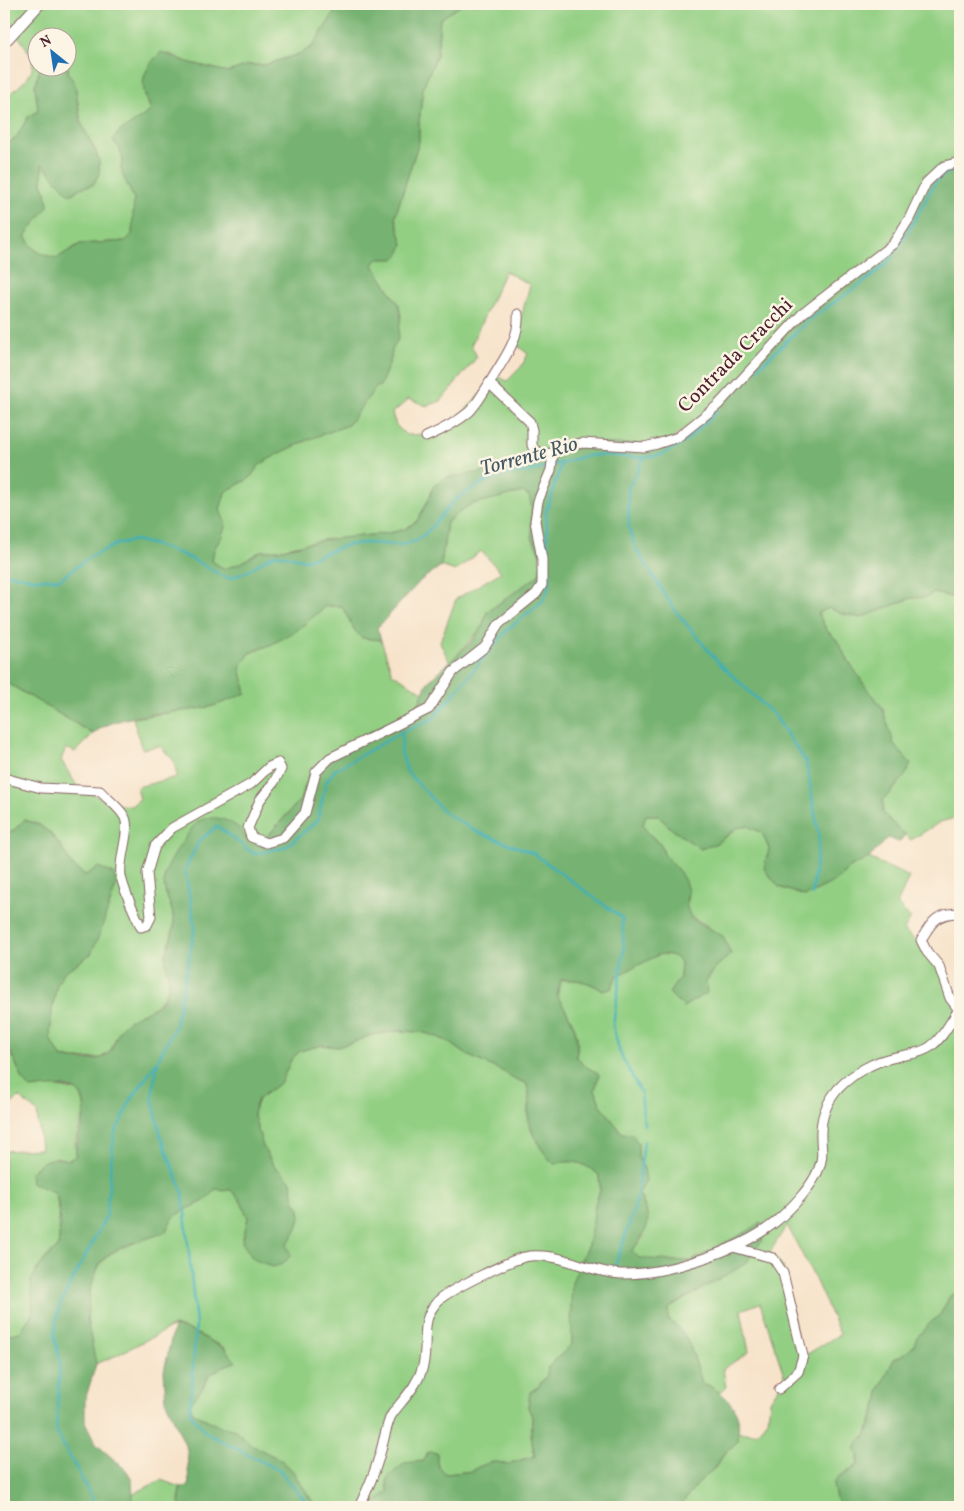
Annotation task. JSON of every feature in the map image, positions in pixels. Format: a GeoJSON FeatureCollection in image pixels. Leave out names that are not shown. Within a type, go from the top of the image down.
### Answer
{"type":"FeatureCollection","features":[{"type":"Feature","properties":{"kind":"street"},"geometry":{"type":"LineString","coordinates":[[4,42],[39,4]]}},
{"type":"Feature","properties":{"kind":"street","name":"Contrada Cracchi"},"geometry":{"type":"LineString","coordinates":[[553,457],[569,446],[583,443],[644,447],[678,437],[718,405],[802,314],[893,244],[910,219],[926,183],[944,166],[960,162]]}},
{"type":"Feature","properties":{"kind":"street"},"geometry":{"type":"LineString","coordinates":[[426,437],[448,427],[480,401],[507,355],[519,325],[518,314]]}},
{"type":"Feature","properties":{"kind":"street"},"geometry":{"type":"LineString","coordinates":[[4,778],[41,788],[100,791],[120,811],[125,817],[128,826],[122,848],[121,876],[141,927],[147,925],[151,917],[147,874],[155,846],[172,828],[251,784],[269,767],[278,763],[281,769],[260,800],[248,828],[252,837],[266,843],[283,838],[305,813],[316,772],[330,758],[429,709],[453,672],[485,647],[499,624],[536,594],[542,585],[542,559],[534,521],[538,501],[553,457],[534,450],[530,422],[489,383]]}},
{"type":"Feature","properties":{"kind":"street"},"geometry":{"type":"LineString","coordinates":[[359,1507],[368,1490],[379,1459],[390,1416],[418,1381],[423,1365],[425,1326],[430,1311],[442,1297],[484,1274],[524,1256],[550,1256],[598,1272],[622,1274],[676,1266],[707,1257],[760,1234],[775,1222],[809,1187],[817,1175],[822,1158],[822,1115],[838,1090],[867,1066],[893,1057],[919,1053],[930,1047],[939,1038],[959,1009],[950,998],[939,966],[927,952],[921,940],[931,922],[938,917],[960,913]]}},
{"type":"Feature","properties":{"kind":"street"},"geometry":{"type":"LineString","coordinates":[[732,1247],[773,1258],[783,1273],[803,1356],[798,1372],[779,1389]]}},
{"type":"Feature","properties":{"kind":"green space"},"geometry":{"type":"Polygon","coordinates":[[[4,4],[340,4],[312,47],[299,54],[265,65],[248,65],[228,72],[187,62],[170,54],[145,95],[151,111],[119,132],[113,140],[120,149],[123,160],[121,168],[134,199],[133,234],[126,241],[80,244],[57,258],[38,251],[31,245],[25,235],[48,206],[46,192],[42,184],[42,164],[71,195],[80,188],[93,185],[99,174],[99,162],[81,123],[75,84],[72,78],[78,78],[78,28],[28,28],[28,51],[14,31],[4,41],[4,4]]]}},
{"type":"Feature","properties":{"kind":"green space"},"geometry":{"type":"Polygon","coordinates":[[[340,4],[463,4],[440,19],[437,55],[423,87],[419,141],[395,217],[403,245],[399,254],[394,259],[377,259],[373,265],[399,305],[401,316],[398,339],[392,350],[391,359],[380,386],[376,387],[348,425],[310,439],[278,454],[259,465],[250,478],[225,492],[220,510],[226,524],[222,536],[214,549],[212,561],[224,569],[241,563],[261,551],[278,550],[323,540],[390,533],[405,529],[417,521],[433,487],[444,478],[515,467],[563,451],[602,444],[642,444],[684,437],[788,331],[883,256],[928,180],[960,161],[960,599],[934,593],[926,597],[911,598],[861,618],[842,614],[829,608],[818,613],[827,631],[836,639],[851,665],[882,707],[894,744],[911,764],[905,776],[883,800],[883,813],[905,835],[899,842],[888,838],[869,858],[847,869],[837,880],[805,896],[779,887],[764,869],[769,849],[762,833],[747,826],[737,828],[717,843],[701,849],[673,830],[657,815],[646,815],[643,825],[649,834],[661,845],[664,854],[685,881],[688,891],[686,905],[691,918],[723,936],[731,954],[717,966],[706,980],[707,993],[683,1007],[669,993],[680,977],[681,962],[668,954],[658,955],[617,976],[611,989],[603,991],[583,981],[561,980],[557,996],[573,1024],[577,1039],[576,1056],[582,1064],[599,1074],[595,1090],[600,1104],[622,1133],[632,1134],[638,1143],[638,1157],[644,1169],[646,1180],[639,1194],[648,1218],[648,1224],[632,1251],[639,1258],[691,1261],[750,1230],[760,1222],[767,1227],[762,1241],[745,1264],[669,1308],[668,1320],[682,1332],[687,1340],[702,1383],[714,1388],[724,1396],[733,1406],[738,1418],[738,1441],[721,1457],[718,1465],[700,1481],[681,1507],[370,1507],[388,1492],[387,1478],[405,1463],[424,1461],[428,1452],[438,1453],[438,1465],[446,1474],[473,1471],[491,1462],[508,1465],[535,1456],[531,1438],[532,1417],[528,1407],[530,1392],[538,1387],[547,1375],[548,1367],[572,1344],[572,1282],[588,1245],[595,1204],[600,1191],[599,1175],[583,1164],[567,1162],[554,1164],[544,1153],[530,1125],[528,1117],[529,1094],[526,1083],[467,1055],[449,1042],[435,1036],[421,1032],[398,1031],[371,1035],[337,1047],[322,1045],[300,1051],[292,1058],[281,1082],[258,1099],[253,1113],[263,1147],[273,1165],[291,1181],[294,1200],[300,1209],[297,1228],[287,1245],[291,1255],[283,1264],[273,1267],[253,1259],[242,1242],[248,1218],[240,1200],[231,1190],[215,1189],[204,1201],[176,1215],[166,1232],[110,1253],[100,1263],[90,1289],[87,1319],[96,1364],[85,1400],[85,1422],[96,1444],[127,1471],[132,1481],[131,1507],[4,1507],[4,1331],[10,1334],[20,1332],[33,1312],[31,1281],[46,1258],[58,1247],[60,1234],[56,1193],[31,1182],[30,1173],[39,1164],[47,1160],[56,1158],[69,1160],[76,1156],[77,1141],[84,1117],[84,1105],[82,1097],[76,1091],[69,1088],[31,1089],[23,1080],[8,1046],[4,1043],[4,836],[14,830],[24,820],[38,824],[50,833],[61,846],[71,864],[85,875],[99,867],[114,874],[116,886],[91,954],[63,973],[57,984],[52,1010],[50,1038],[61,1057],[86,1060],[99,1059],[109,1053],[123,1026],[135,1017],[155,1007],[165,996],[169,984],[166,954],[173,932],[174,919],[165,889],[164,877],[173,857],[194,826],[199,821],[205,819],[223,819],[240,829],[249,841],[261,844],[300,800],[316,765],[334,751],[411,710],[419,703],[427,683],[471,642],[482,627],[487,612],[539,575],[543,559],[532,538],[532,509],[529,496],[523,492],[472,504],[447,522],[441,566],[421,580],[377,628],[381,640],[362,638],[355,631],[342,606],[326,606],[296,631],[250,653],[240,668],[246,693],[209,707],[116,721],[93,734],[4,681],[4,146],[16,138],[28,117],[38,111],[35,86],[37,78],[72,78],[75,84],[81,123],[99,162],[99,174],[93,185],[80,188],[70,195],[42,164],[42,184],[46,192],[48,206],[25,236],[31,246],[38,252],[57,258],[80,244],[125,241],[132,234],[134,199],[123,176],[121,168],[123,160],[120,149],[113,140],[119,132],[151,111],[143,88],[143,82],[149,66],[161,52],[187,62],[228,72],[248,65],[265,65],[299,54],[312,47],[340,4]]]}},
{"type":"Feature","properties":{"kind":"green space"},"geometry":{"type":"Polygon","coordinates":[[[463,4],[960,4],[960,161],[893,243],[705,413],[665,444],[563,451],[515,467],[444,478],[433,487],[417,521],[405,529],[390,533],[323,540],[278,550],[261,551],[241,563],[224,569],[212,561],[214,549],[222,536],[220,510],[225,492],[250,478],[259,465],[278,454],[310,439],[348,425],[376,387],[380,386],[391,359],[392,350],[398,339],[399,305],[373,265],[377,259],[394,258],[403,245],[395,217],[419,141],[423,87],[437,55],[440,19],[463,4]],[[505,271],[471,345],[477,357],[441,401],[427,406],[409,399],[392,413],[396,425],[406,435],[432,434],[454,422],[497,376],[507,381],[521,367],[528,354],[514,343],[530,285],[505,271]]]}},
{"type":"Feature","properties":{"kind":"green space"},"geometry":{"type":"Polygon","coordinates":[[[28,77],[37,78],[35,86],[38,111],[28,117],[16,138],[4,146],[4,100],[28,77]]]}},
{"type":"Feature","properties":{"kind":"green space"},"geometry":{"type":"Polygon","coordinates":[[[523,492],[530,496],[532,509],[531,524],[544,559],[539,575],[487,612],[482,627],[450,663],[440,642],[456,599],[501,572],[481,551],[455,571],[441,566],[447,522],[472,504],[523,492]]]}},
{"type":"Feature","properties":{"kind":"green space"},"geometry":{"type":"Polygon","coordinates":[[[934,593],[960,599],[960,807],[959,817],[940,822],[911,840],[882,813],[883,800],[895,788],[911,764],[894,744],[882,707],[851,665],[836,639],[827,631],[818,613],[829,608],[842,614],[896,604],[911,598],[926,597],[934,593]]]}},
{"type":"Feature","properties":{"kind":"green space"},"geometry":{"type":"Polygon","coordinates":[[[326,606],[342,606],[355,631],[362,638],[381,640],[392,673],[423,692],[420,703],[411,710],[334,751],[316,765],[300,800],[260,844],[248,840],[239,829],[200,820],[190,831],[172,860],[165,892],[172,910],[174,925],[166,957],[169,972],[168,989],[163,998],[151,1011],[140,1014],[116,1037],[110,1052],[100,1058],[76,1059],[61,1057],[50,1038],[52,1010],[57,984],[63,973],[103,922],[116,886],[114,874],[99,868],[85,875],[71,864],[61,846],[50,833],[38,824],[24,820],[14,830],[4,836],[4,681],[93,734],[75,752],[66,748],[61,760],[79,789],[111,804],[131,806],[140,799],[137,787],[177,777],[174,761],[160,746],[142,749],[133,718],[210,707],[246,693],[240,668],[250,653],[296,631],[326,606]]]}},
{"type":"Feature","properties":{"kind":"green space"},"geometry":{"type":"Polygon","coordinates":[[[646,815],[657,815],[673,830],[701,849],[726,837],[737,828],[747,826],[763,833],[779,887],[805,896],[837,880],[847,869],[869,858],[909,877],[897,904],[911,918],[904,930],[942,967],[950,999],[960,1008],[960,1291],[950,1296],[940,1315],[917,1337],[914,1345],[905,1354],[894,1359],[878,1392],[879,1398],[867,1434],[858,1442],[858,1465],[837,1479],[839,1505],[835,1507],[681,1507],[700,1481],[718,1465],[721,1458],[738,1441],[738,1433],[756,1433],[768,1420],[770,1400],[785,1378],[760,1303],[741,1310],[749,1352],[723,1369],[726,1387],[720,1393],[708,1385],[702,1384],[687,1340],[682,1332],[668,1320],[669,1307],[745,1264],[760,1222],[750,1230],[691,1261],[639,1258],[632,1251],[643,1237],[647,1211],[639,1194],[644,1169],[638,1157],[638,1143],[622,1133],[600,1104],[595,1090],[599,1075],[582,1064],[576,1056],[576,1031],[557,996],[561,980],[583,981],[603,991],[617,976],[658,955],[668,954],[681,962],[680,977],[683,1007],[693,1001],[717,966],[731,954],[714,931],[688,913],[688,891],[664,854],[661,844],[649,834],[643,824],[646,815]],[[787,1225],[770,1252],[783,1266],[801,1358],[840,1334],[813,1275],[787,1225]]]}},
{"type":"Feature","properties":{"kind":"green space"},"geometry":{"type":"Polygon","coordinates":[[[398,1031],[421,1032],[435,1036],[449,1042],[467,1055],[526,1083],[529,1093],[528,1118],[532,1133],[544,1153],[554,1164],[573,1162],[583,1164],[599,1175],[600,1191],[595,1204],[588,1245],[579,1262],[571,1303],[572,1344],[548,1367],[547,1375],[538,1387],[530,1392],[528,1407],[532,1417],[531,1438],[535,1456],[513,1462],[508,1466],[498,1462],[478,1467],[473,1471],[446,1474],[436,1463],[424,1461],[405,1463],[387,1478],[388,1492],[370,1507],[316,1507],[292,1470],[281,1460],[253,1446],[235,1430],[219,1426],[193,1413],[189,1405],[206,1383],[209,1375],[235,1362],[225,1348],[192,1331],[174,1326],[96,1364],[87,1323],[87,1310],[94,1276],[109,1255],[128,1245],[166,1232],[168,1225],[176,1216],[204,1201],[215,1189],[231,1190],[240,1200],[248,1218],[242,1242],[264,1262],[273,1267],[297,1228],[300,1209],[294,1200],[291,1181],[277,1171],[263,1147],[253,1113],[258,1099],[281,1082],[292,1058],[300,1051],[322,1045],[337,1047],[371,1035],[398,1031]]]}},
{"type":"Feature","properties":{"kind":"green space"},"geometry":{"type":"Polygon","coordinates":[[[4,1043],[8,1046],[23,1080],[78,1091],[84,1105],[83,1118],[75,1144],[77,1156],[68,1160],[55,1157],[59,1226],[58,1247],[36,1271],[33,1312],[20,1332],[10,1334],[4,1331],[4,1151],[41,1149],[37,1112],[19,1097],[4,1112],[4,1043]]]}},
{"type":"Feature","properties":{"kind":"green space"},"geometry":{"type":"Polygon","coordinates":[[[960,1291],[960,1507],[837,1507],[839,1505],[836,1500],[833,1484],[837,1479],[858,1465],[859,1457],[855,1450],[858,1442],[867,1434],[879,1398],[878,1392],[894,1359],[905,1354],[914,1345],[917,1337],[940,1315],[950,1296],[960,1291]]]}},
{"type":"Feature","properties":{"kind":"green space"},"geometry":{"type":"Polygon","coordinates":[[[174,1326],[192,1331],[225,1349],[236,1362],[226,1365],[209,1375],[202,1389],[190,1404],[193,1413],[219,1426],[235,1430],[253,1446],[281,1460],[292,1470],[316,1507],[180,1507],[180,1487],[189,1486],[187,1449],[166,1402],[164,1371],[174,1326]]]}},
{"type":"Feature","properties":{"kind":"green space"},"geometry":{"type":"Polygon","coordinates":[[[161,1480],[180,1487],[180,1507],[131,1507],[133,1494],[161,1480]]]}},
{"type":"Feature","properties":{"kind":"waterway","name":"Torrente Rio"},"geometry":{"type":"LineString","coordinates":[[757,369],[809,320],[871,277],[887,263],[904,239],[935,183],[943,175],[960,167]]}},
{"type":"Feature","properties":{"kind":"waterway","name":"Torrente Rio"},"geometry":{"type":"LineString","coordinates":[[4,573],[34,579],[60,579],[90,557],[117,544],[135,540],[178,553],[224,577],[231,578],[246,572],[277,554],[306,560],[347,545],[367,543],[400,545],[416,541],[428,531],[456,499],[484,482],[503,475],[532,471],[585,456],[603,455],[641,458],[661,455],[685,442],[717,411]]}},
{"type":"Feature","properties":{"kind":"waterway"},"geometry":{"type":"LineString","coordinates":[[644,458],[628,489],[629,529],[636,549],[674,609],[717,661],[775,716],[806,762],[819,837],[812,895]]}},
{"type":"Feature","properties":{"kind":"waterway"},"geometry":{"type":"LineString","coordinates":[[95,1507],[94,1501],[56,1431],[60,1362],[54,1334],[60,1304],[106,1217],[114,1135],[131,1100],[158,1060],[175,1027],[195,928],[185,870],[199,841],[217,826],[254,854],[286,847],[318,820],[326,782],[335,770],[402,732],[433,719],[507,630],[543,601],[550,583],[546,512],[562,462]]}},
{"type":"Feature","properties":{"kind":"waterway"},"geometry":{"type":"LineString","coordinates":[[402,732],[401,752],[408,773],[444,812],[475,831],[533,853],[622,918],[624,948],[613,1026],[620,1053],[641,1093],[644,1125]]}},
{"type":"Feature","properties":{"kind":"waterway"},"geometry":{"type":"LineString","coordinates":[[158,1062],[152,1096],[161,1137],[183,1193],[196,1324],[190,1413],[206,1433],[280,1471],[310,1507]]}},
{"type":"Feature","properties":{"kind":"waterway"},"geometry":{"type":"LineString","coordinates":[[614,1269],[636,1204],[644,1141]]}}]}
